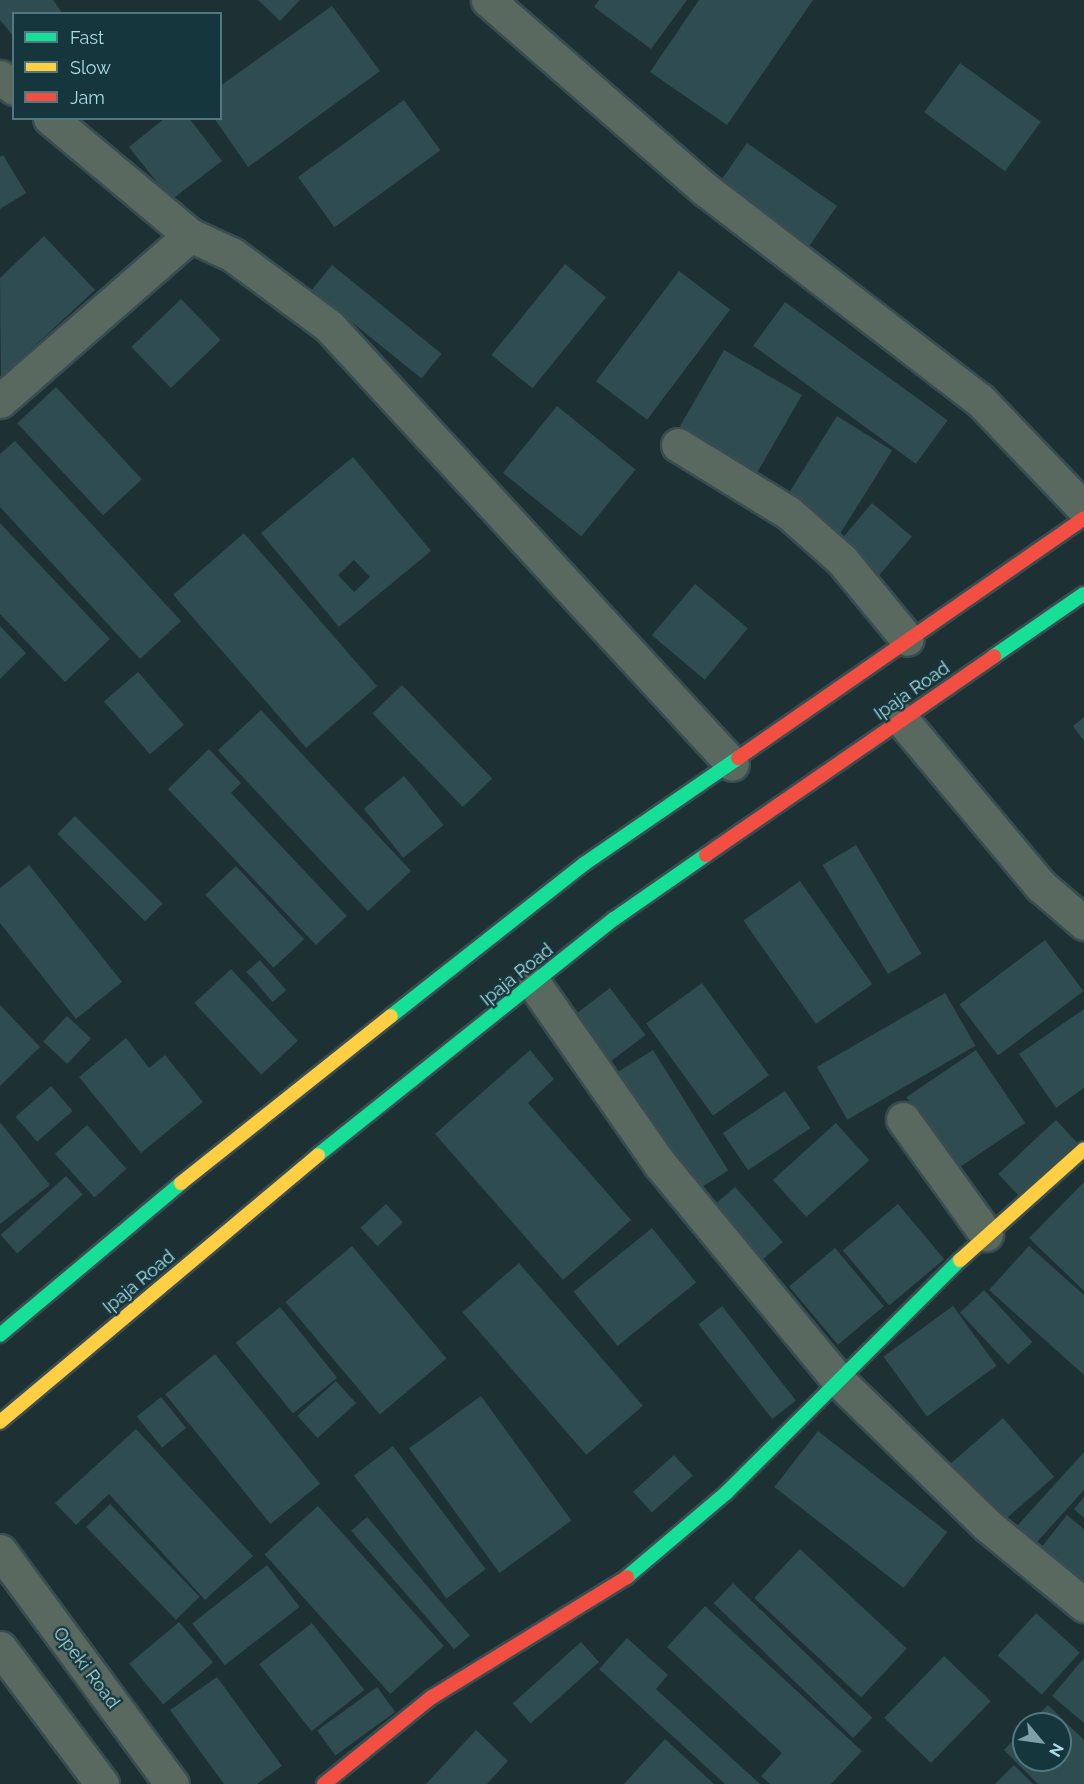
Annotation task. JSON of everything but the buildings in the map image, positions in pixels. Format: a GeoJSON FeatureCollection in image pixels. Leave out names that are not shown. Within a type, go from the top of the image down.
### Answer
{"type":"FeatureCollection","features":[{"type":"Feature","properties":{"kind":"main road"},"geometry":{"type":"LineString","coordinates":[[0,1335],[209,1159],[503,926],[907,639],[1084,518]]}},
{"type":"Feature","properties":{"kind":"main road","name":"Ipaja Road"},"geometry":{"type":"LineString","coordinates":[[0,1422],[363,1118],[535,985],[614,919],[1084,594]]}},
{"type":"Feature","properties":{"kind":"main road"},"geometry":{"type":"LineString","coordinates":[[324,1784],[432,1697],[624,1579],[726,1493],[986,1234],[1084,1149]]}},
{"type":"Feature","properties":{"kind":"street"},"geometry":{"type":"LineString","coordinates":[[488,0],[520,11],[706,190],[980,400],[1084,509]]}},
{"type":"Feature","properties":{"kind":"street"},"geometry":{"type":"LineString","coordinates":[[0,77],[12,86]]}},
{"type":"Feature","properties":{"kind":"street"},"geometry":{"type":"LineString","coordinates":[[52,120],[190,235],[233,255],[329,326],[732,764]]}},
{"type":"Feature","properties":{"kind":"street"},"geometry":{"type":"LineString","coordinates":[[0,401],[190,235]]}},
{"type":"Feature","properties":{"kind":"street"},"geometry":{"type":"LineString","coordinates":[[678,445],[789,513],[842,560],[907,639]]}},
{"type":"Feature","properties":{"kind":"street"},"geometry":{"type":"LineString","coordinates":[[902,720],[1041,886],[1084,923]]}},
{"type":"Feature","properties":{"kind":"street"},"geometry":{"type":"LineString","coordinates":[[535,985],[660,1164],[838,1381],[987,1525],[1084,1605]]}},
{"type":"Feature","properties":{"kind":"street"},"geometry":{"type":"LineString","coordinates":[[903,1119],[986,1234]]}},
{"type":"Feature","properties":{"kind":"street","name":"Opeki Road"},"geometry":{"type":"LineString","coordinates":[[0,1551],[172,1784]]}},
{"type":"Feature","properties":{"kind":"street"},"geometry":{"type":"LineString","coordinates":[[0,1648],[102,1784]]}},
{"type":"Feature","properties":{"kind":"traffic: fast"},"geometry":{"type":"LineString","coordinates":[[994,656],[1084,594]]}},
{"type":"Feature","properties":{"kind":"traffic: fast"},"geometry":{"type":"LineString","coordinates":[[391,1016],[584,864],[738,758]]}},
{"type":"Feature","properties":{"kind":"traffic: fast"},"geometry":{"type":"LineString","coordinates":[[318,1155],[614,919],[706,855]]}},
{"type":"Feature","properties":{"kind":"traffic: fast"},"geometry":{"type":"LineString","coordinates":[[0,1335],[181,1183]]}},
{"type":"Feature","properties":{"kind":"traffic: fast"},"geometry":{"type":"LineString","coordinates":[[627,1577],[726,1493],[960,1260]]}},
{"type":"Feature","properties":{"kind":"traffic: slow"},"geometry":{"type":"LineString","coordinates":[[181,1183],[391,1016]]}},
{"type":"Feature","properties":{"kind":"traffic: slow"},"geometry":{"type":"LineString","coordinates":[[960,1260],[1084,1149]]}},
{"type":"Feature","properties":{"kind":"traffic: slow"},"geometry":{"type":"LineString","coordinates":[[0,1422],[318,1155]]}},
{"type":"Feature","properties":{"kind":"traffic: jam"},"geometry":{"type":"LineString","coordinates":[[738,758],[1084,518]]}},
{"type":"Feature","properties":{"kind":"traffic: jam"},"geometry":{"type":"LineString","coordinates":[[706,855],[994,656]]}},
{"type":"Feature","properties":{"kind":"traffic: jam"},"geometry":{"type":"LineString","coordinates":[[324,1784],[432,1697],[627,1577]]}}]}
